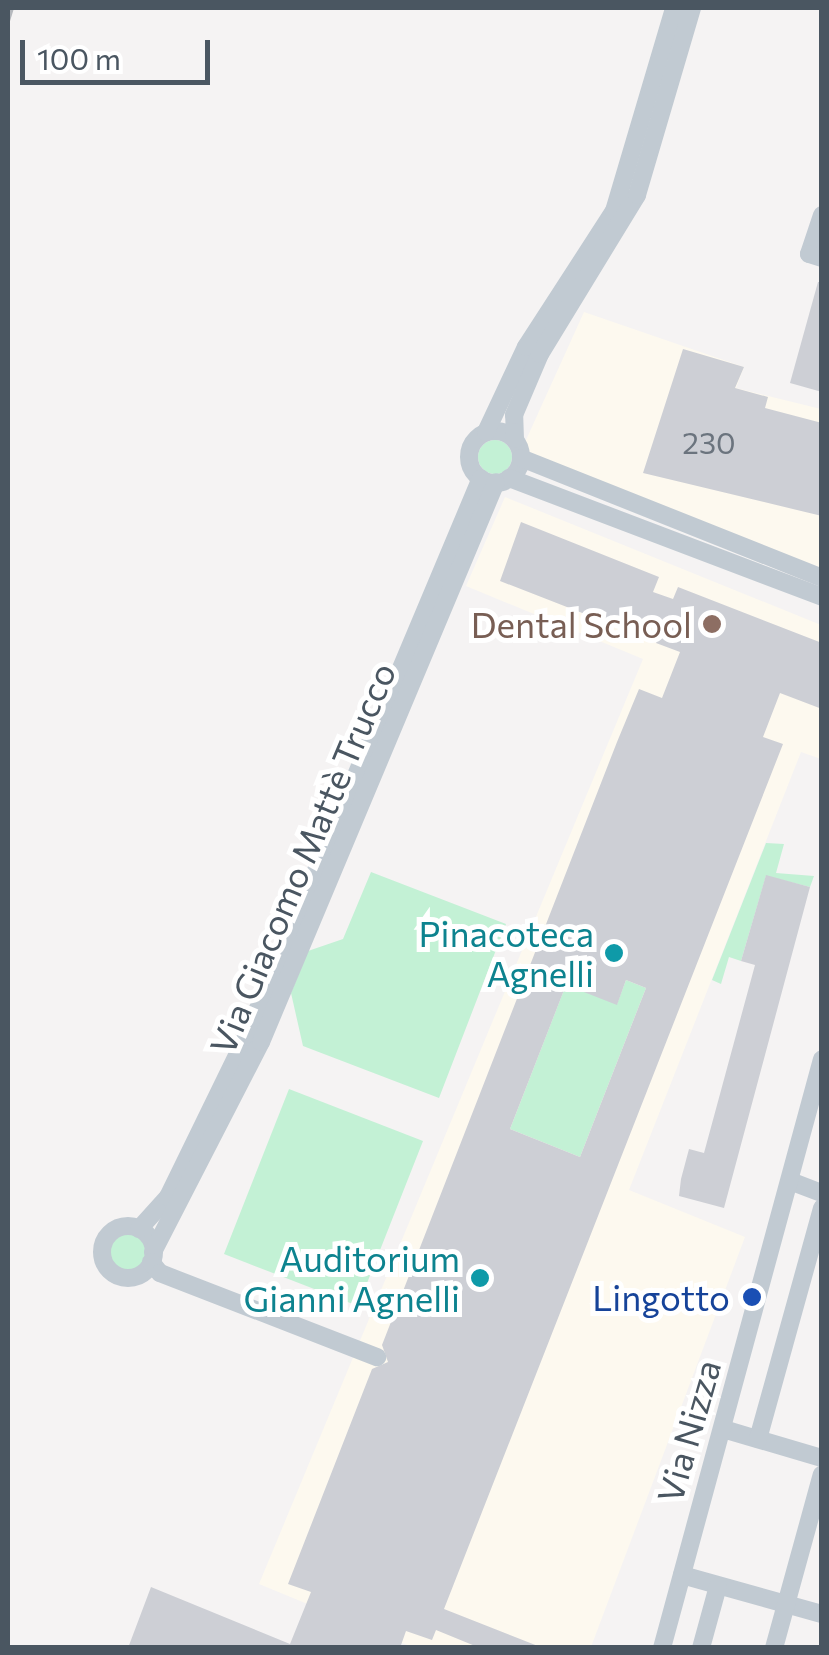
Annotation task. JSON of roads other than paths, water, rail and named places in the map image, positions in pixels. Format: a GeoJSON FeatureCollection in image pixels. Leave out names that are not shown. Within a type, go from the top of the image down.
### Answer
{"type":"FeatureCollection","features":[{"type":"Feature","properties":{"kind":"street"},"geometry":{"type":"LineString","coordinates":[[674,8],[614,211],[526,347],[486,432],[469,455],[495,480],[822,597]]}},
{"type":"Feature","properties":{"kind":"street"},"geometry":{"type":"LineString","coordinates":[[692,8],[638,195],[540,354],[514,414],[514,439],[521,458],[822,578]]}},
{"type":"Feature","properties":{"kind":"street"},"geometry":{"type":"LineString","coordinates":[[815,256],[822,215]]}},
{"type":"Feature","properties":{"kind":"street"},"geometry":{"type":"LineString","coordinates":[[486,432],[514,439]]}},
{"type":"Feature","properties":{"kind":"street"},"geometry":{"type":"LineString","coordinates":[[495,480],[521,458]]}},
{"type":"Feature","properties":{"kind":"street","name":"Via Giacomo Mattè Trucco"},"geometry":{"type":"LineString","coordinates":[[495,480],[261,1042],[152,1257],[123,1278],[103,1259],[110,1234],[139,1229],[168,1197],[246,1037],[495,480]]}},
{"type":"Feature","properties":{"kind":"street","name":"Via Nizza"},"geometry":{"type":"LineString","coordinates":[[662,1648],[822,1058]]}},
{"type":"Feature","properties":{"kind":"street"},"geometry":{"type":"LineString","coordinates":[[790,1181],[822,1193]]}},
{"type":"Feature","properties":{"kind":"street"},"geometry":{"type":"LineString","coordinates":[[758,1440],[822,1208]]}},
{"type":"Feature","properties":{"kind":"street"},"geometry":{"type":"LineString","coordinates":[[139,1229],[160,1274],[377,1358]]}},
{"type":"Feature","properties":{"kind":"street"},"geometry":{"type":"LineString","coordinates":[[730,1431],[822,1458]]}},
{"type":"Feature","properties":{"kind":"street"},"geometry":{"type":"LineString","coordinates":[[774,1648],[822,1474]]}},
{"type":"Feature","properties":{"kind":"street"},"geometry":{"type":"LineString","coordinates":[[682,1576],[822,1614]]}},
{"type":"Feature","properties":{"kind":"street"},"geometry":{"type":"LineString","coordinates":[[700,1648],[718,1586]]}},
{"type":"Feature","properties":{"kind":"railway"},"geometry":{"type":"LineString","coordinates":[[8,21],[12,8]]}},
{"type":"Feature","properties":{"kind":"place","name":"Dental School"},"geometry":{"type":"Point","coordinates":[712,624]}},
{"type":"Feature","properties":{"kind":"place","name":"Pinacoteca Agnelli"},"geometry":{"type":"Point","coordinates":[614,953]}},
{"type":"Feature","properties":{"kind":"place","name":"Auditorium Gianni Agnelli"},"geometry":{"type":"Point","coordinates":[480,1278]}},
{"type":"Feature","properties":{"kind":"place","name":"Lingotto"},"geometry":{"type":"Point","coordinates":[752,1297]}}]}
